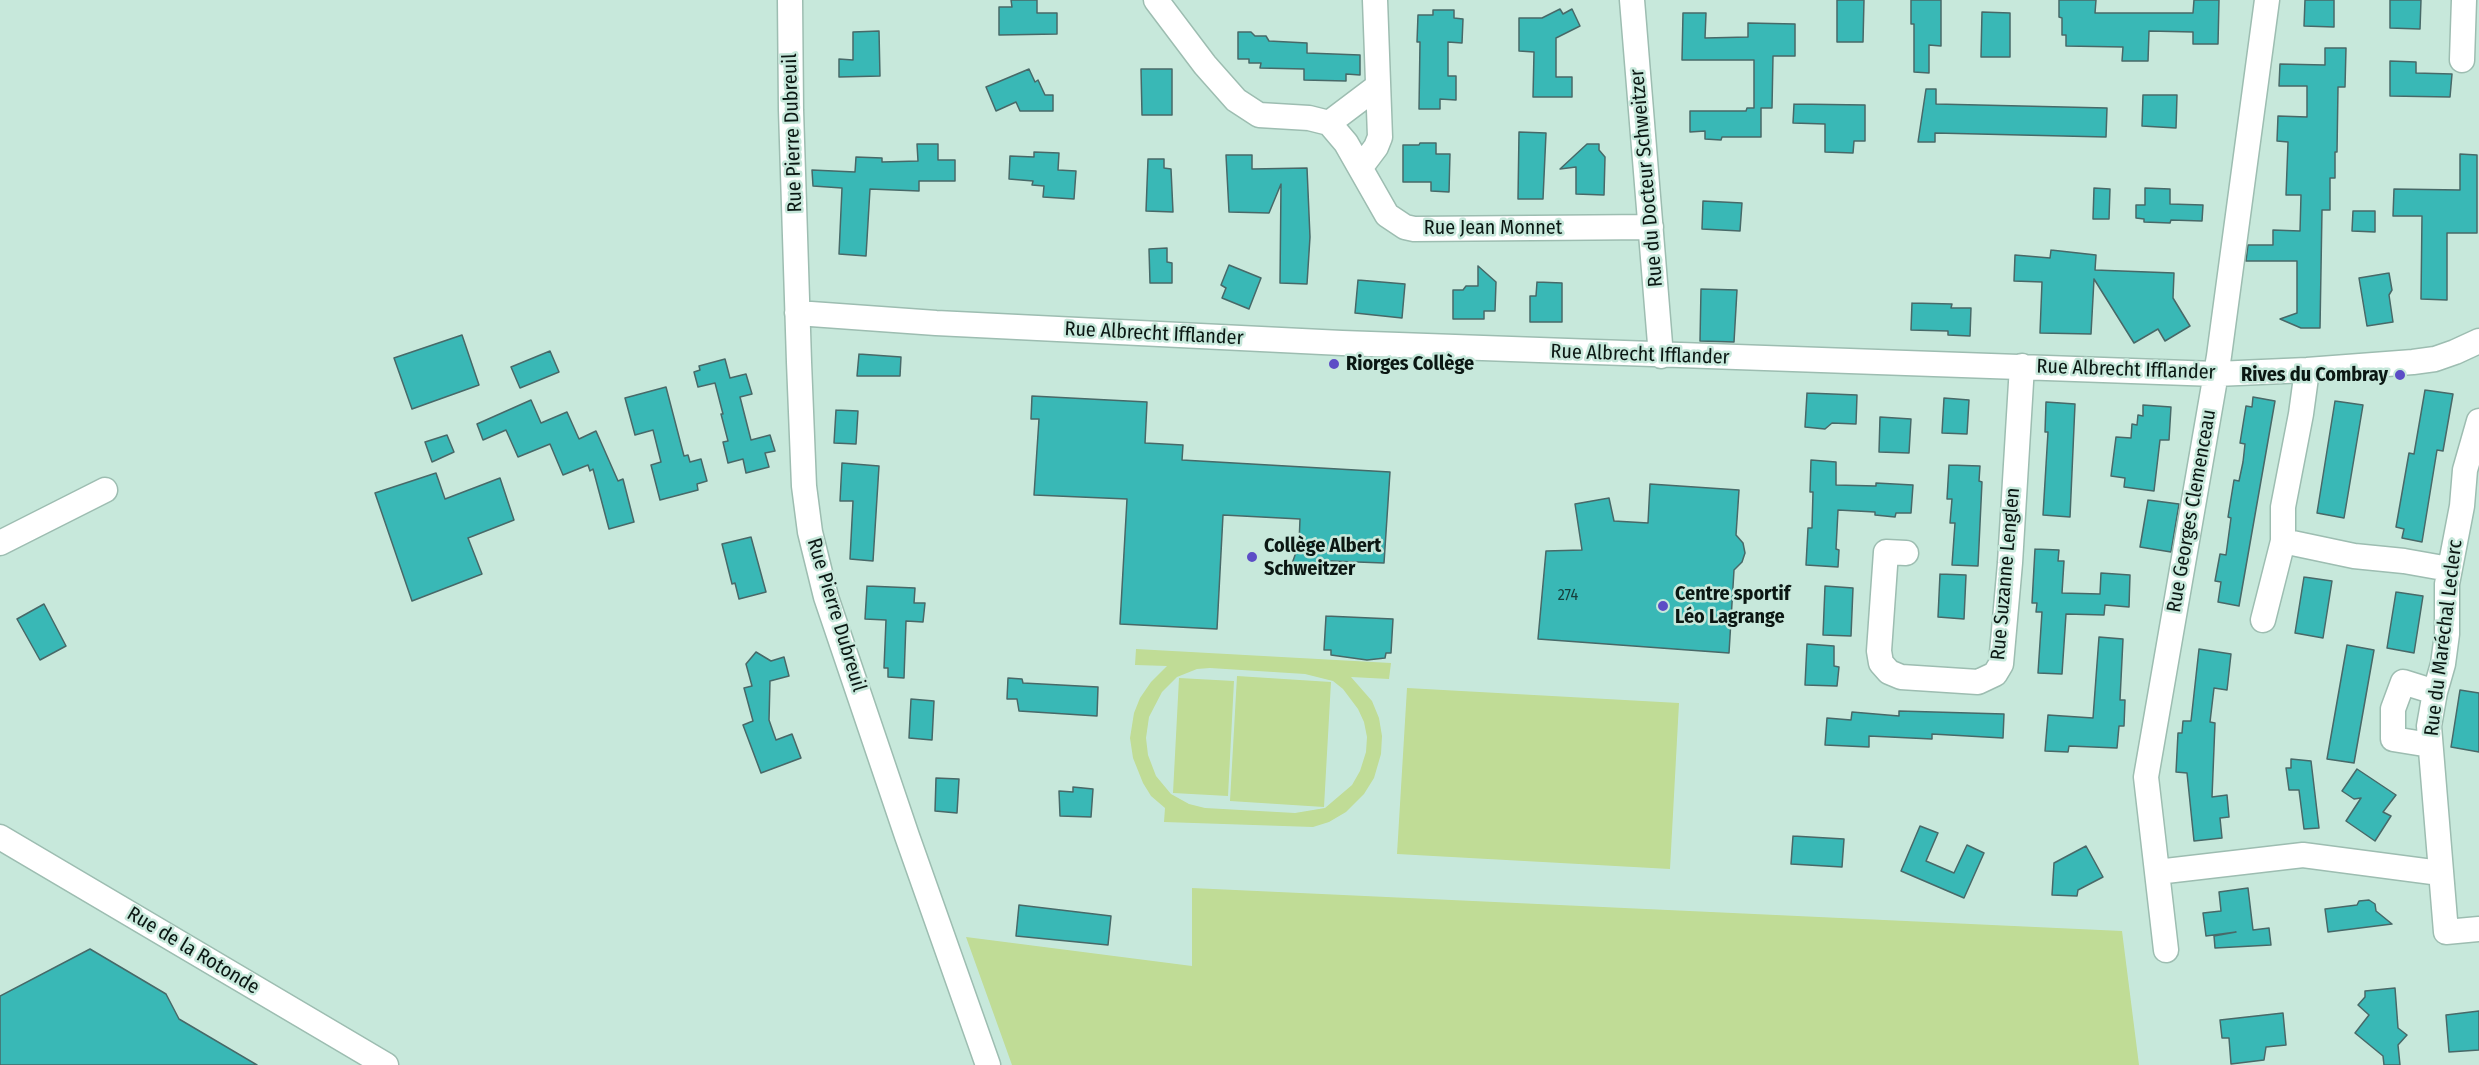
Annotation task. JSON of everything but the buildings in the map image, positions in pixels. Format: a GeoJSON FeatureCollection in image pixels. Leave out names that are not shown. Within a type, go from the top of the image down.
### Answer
{"type":"FeatureCollection","features":[{"type":"Feature","properties":{"kind":"street","name":"Rue Pierre Dubreuil"},"geometry":{"type":"LineString","coordinates":[[790,0],[797,313],[804,486],[810,531],[820,577],[907,836],[988,1065]]}},
{"type":"Feature","properties":{"kind":"street"},"geometry":{"type":"LineString","coordinates":[[1156,0],[1205,65],[1236,100],[1259,115],[1309,118],[1329,123],[1378,86]]}},
{"type":"Feature","properties":{"kind":"street"},"geometry":{"type":"LineString","coordinates":[[1361,167],[1376,147],[1380,137],[1375,0]]}},
{"type":"Feature","properties":{"kind":"street","name":"Rue du Docteur Schweitzer"},"geometry":{"type":"LineString","coordinates":[[1632,0],[1661,356]]}},
{"type":"Feature","properties":{"kind":"street","name":"Rue Georges Clemenceau"},"geometry":{"type":"LineString","coordinates":[[2166,950],[2146,777],[2216,374],[2267,0]]}},
{"type":"Feature","properties":{"kind":"street"},"geometry":{"type":"LineString","coordinates":[[2462,60],[2471,38],[2464,0]]}},
{"type":"Feature","properties":{"kind":"street","name":"Rue Jean Monnet"},"geometry":{"type":"LineString","coordinates":[[1329,123],[1346,143],[1387,215],[1395,222],[1414,229],[1651,227]]}},
{"type":"Feature","properties":{"kind":"street","name":"Rue Albrecht Ifflander"},"geometry":{"type":"LineString","coordinates":[[797,313],[1001,327],[1661,356],[2216,374],[2307,370],[2435,359],[2477,347]]}},
{"type":"Feature","properties":{"kind":"street","name":"Rue Suzanne Lenglen"},"geometry":{"type":"LineString","coordinates":[[1905,553],[1886,552],[1879,651],[1881,663],[1889,672],[1901,677],[1978,682],[1995,674],[2001,664],[2010,563],[2022,366]]}},
{"type":"Feature","properties":{"kind":"street"},"geometry":{"type":"LineString","coordinates":[[2263,620],[2283,541],[2283,507],[2307,370]]}},
{"type":"Feature","properties":{"kind":"street","name":"Rue du Maréchal Leclerc"},"geometry":{"type":"LineString","coordinates":[[2479,421],[2465,470],[2462,506],[2449,569],[2446,644],[2429,726],[2446,932],[2479,929]]}},
{"type":"Feature","properties":{"kind":"street"},"geometry":{"type":"LineString","coordinates":[[0,543],[105,490]]}},
{"type":"Feature","properties":{"kind":"street"},"geometry":{"type":"LineString","coordinates":[[2283,541],[2354,556],[2404,561],[2449,569]]}},
{"type":"Feature","properties":{"kind":"street"},"geometry":{"type":"LineString","coordinates":[[2430,746],[2393,739],[2393,709],[2403,682],[2435,692]]}},
{"type":"Feature","properties":{"kind":"street","name":"Rue de la Rotonde"},"geometry":{"type":"LineString","coordinates":[[0,837],[386,1065]]}},
{"type":"Feature","properties":{"kind":"street"},"geometry":{"type":"LineString","coordinates":[[2157,872],[2303,855],[2440,873]]}},
{"type":"Feature","properties":{"kind":"green space"},"geometry":{"type":"Polygon","coordinates":[[[1136,649],[1391,663],[1389,679],[1351,677],[1372,701],[1379,718],[1382,736],[1381,754],[1374,778],[1364,794],[1346,812],[1329,822],[1313,827],[1164,822],[1165,808],[1151,796],[1143,783],[1133,758],[1130,738],[1134,713],[1140,698],[1151,682],[1167,666],[1135,665],[1136,649]],[[1210,668],[1197,669],[1177,677],[1162,692],[1149,717],[1146,738],[1148,755],[1156,776],[1171,794],[1189,804],[1205,808],[1295,813],[1325,808],[1352,785],[1360,771],[1366,752],[1367,737],[1358,709],[1343,689],[1333,681],[1305,674],[1210,668]]]}},
{"type":"Feature","properties":{"kind":"green space"},"geometry":{"type":"Polygon","coordinates":[[[1237,676],[1331,682],[1324,807],[1230,801],[1237,676]]]}},
{"type":"Feature","properties":{"kind":"green space"},"geometry":{"type":"Polygon","coordinates":[[[1179,678],[1234,681],[1228,796],[1173,793],[1179,678]]]}},
{"type":"Feature","properties":{"kind":"green space"},"geometry":{"type":"Polygon","coordinates":[[[1407,688],[1679,703],[1670,869],[1397,854],[1407,688]]]}},
{"type":"Feature","properties":{"kind":"green space"},"geometry":{"type":"Polygon","coordinates":[[[1192,888],[2122,931],[2139,1065],[1012,1065],[966,937],[1192,966],[1192,888]]]}},
{"type":"Feature","properties":{"kind":"place","name":"Riorges Collège"},"geometry":{"type":"Point","coordinates":[1334,364]}},
{"type":"Feature","properties":{"kind":"place","name":"Rives du Combray"},"geometry":{"type":"Point","coordinates":[2400,375]}},
{"type":"Feature","properties":{"kind":"place","name":"Collège Albert Schweitzer"},"geometry":{"type":"Point","coordinates":[1252,557]}},
{"type":"Feature","properties":{"kind":"place","name":"Centre sportif Léo Lagrange"},"geometry":{"type":"Point","coordinates":[1663,606]}}]}
